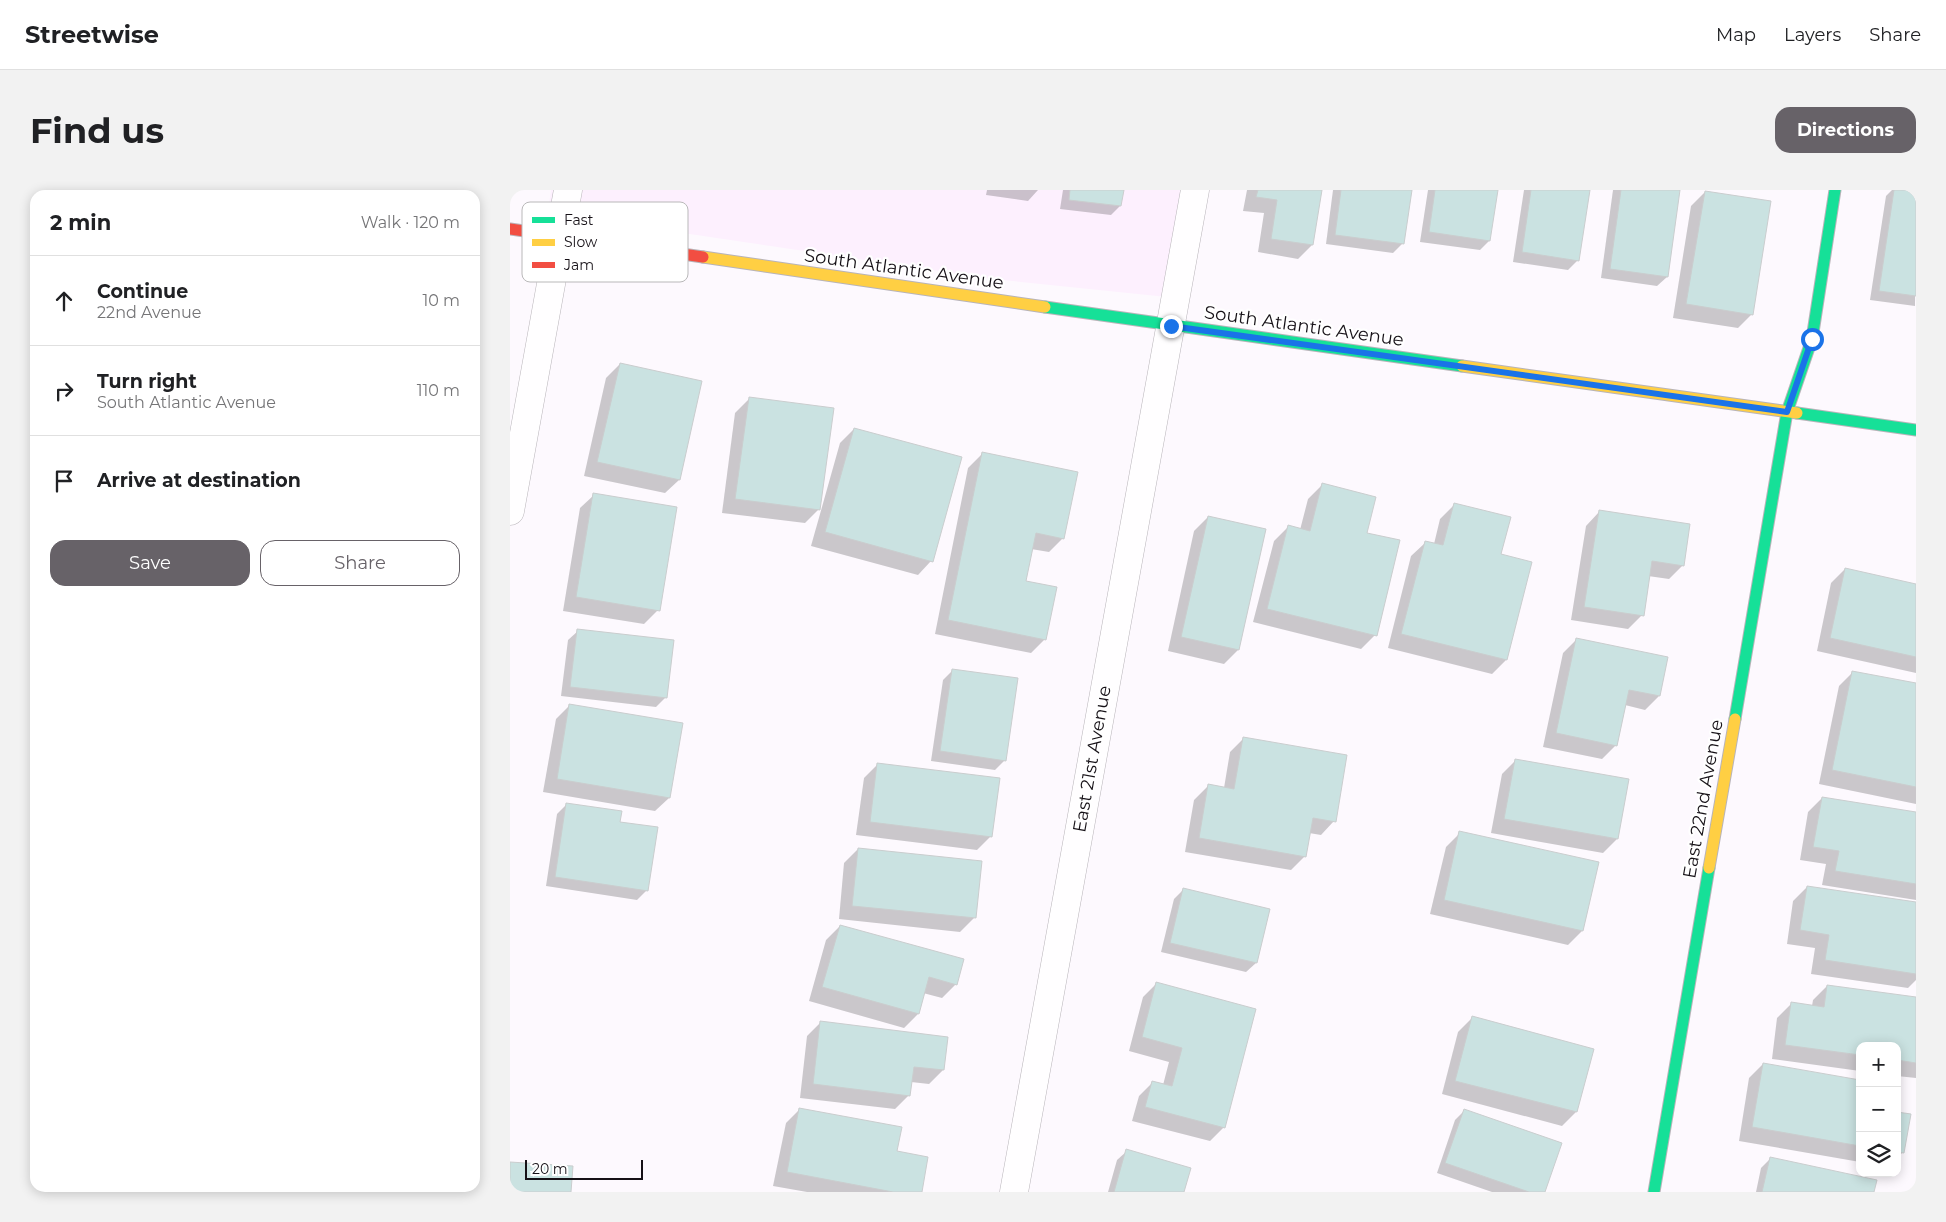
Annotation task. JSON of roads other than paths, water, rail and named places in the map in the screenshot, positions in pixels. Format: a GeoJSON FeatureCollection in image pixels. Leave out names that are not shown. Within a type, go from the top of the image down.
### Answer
{"type":"FeatureCollection","features":[{"type":"Feature","properties":{"kind":"main road","name":"East 22nd Avenue"},"geometry":{"type":"LineString","coordinates":[[1654,1192],[1787,412],[1812,339],[1835,190]]}},
{"type":"Feature","properties":{"kind":"main road","name":"South Atlantic Avenue"},"geometry":{"type":"LineString","coordinates":[[688,255],[1171,326],[1916,430]]}},
{"type":"Feature","properties":{"kind":"street","name":"East 21st Avenue"},"geometry":{"type":"LineString","coordinates":[[1014,1192],[1196,190]]}},
{"type":"Feature","properties":{"kind":"street"},"geometry":{"type":"LineString","coordinates":[[510,511],[552,282]]}}]}
